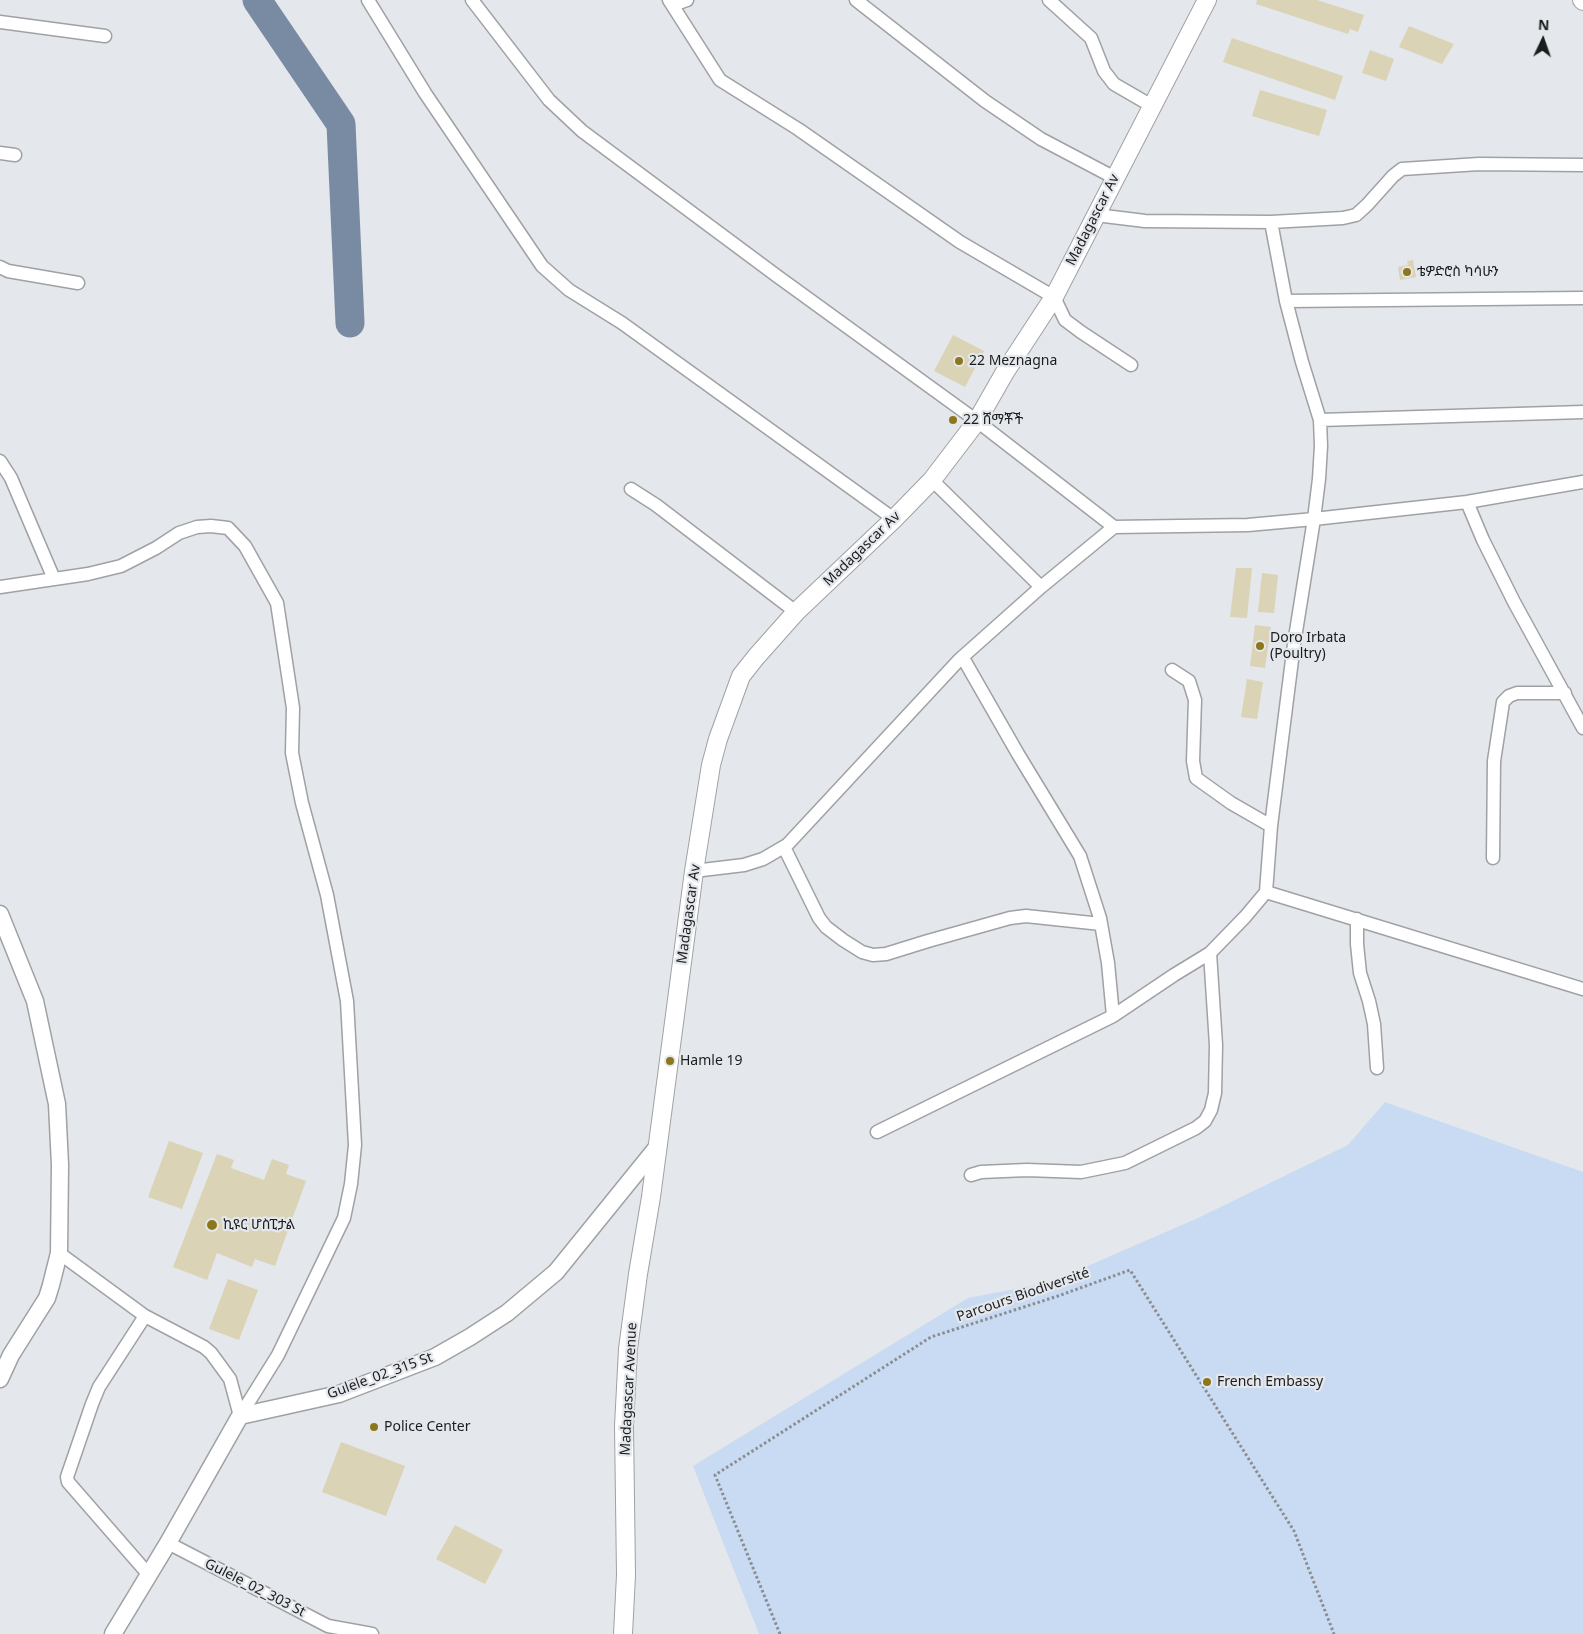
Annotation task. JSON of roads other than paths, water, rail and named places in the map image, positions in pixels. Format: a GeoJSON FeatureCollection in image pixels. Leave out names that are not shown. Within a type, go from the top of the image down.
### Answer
{"type":"FeatureCollection","features":[{"type":"Feature","properties":{"kind":"main road","name":"Madagascar Av"},"geometry":{"type":"LineString","coordinates":[[658,1146],[694,871],[711,765],[741,676],[796,612],[894,519],[932,480],[977,421],[1005,372],[1054,297],[1207,0]]}},
{"type":"Feature","properties":{"kind":"main road","name":"Madagascar Avenue"},"geometry":{"type":"LineString","coordinates":[[622,1634],[626,1575],[624,1426],[628,1349],[658,1146]]}},
{"type":"Feature","properties":{"kind":"street"},"geometry":{"type":"LineString","coordinates":[[368,0],[425,93],[542,266],[569,290],[622,323],[894,519]]}},
{"type":"Feature","properties":{"kind":"street"},"geometry":{"type":"LineString","coordinates":[[472,0],[549,100],[582,130],[777,276],[977,421],[1114,527]]}},
{"type":"Feature","properties":{"kind":"street"},"geometry":{"type":"LineString","coordinates":[[687,0],[671,2],[720,80],[798,129],[960,242],[1054,297],[1064,320],[1131,365]]}},
{"type":"Feature","properties":{"kind":"street"},"geometry":{"type":"LineString","coordinates":[[856,0],[985,101],[1041,139],[1115,178]]}},
{"type":"Feature","properties":{"kind":"street"},"geometry":{"type":"LineString","coordinates":[[1053,1],[1091,38],[1104,70],[1114,84],[1152,106]]}},
{"type":"Feature","properties":{"kind":"street"},"geometry":{"type":"LineString","coordinates":[[0,22],[105,36]]}},
{"type":"Feature","properties":{"kind":"street"},"geometry":{"type":"LineString","coordinates":[[0,153],[15,155]]}},
{"type":"Feature","properties":{"kind":"street"},"geometry":{"type":"LineString","coordinates":[[1096,215],[1145,221],[1271,222],[1343,218],[1356,215],[1367,206],[1393,176],[1402,169],[1479,164],[1583,165]]}},
{"type":"Feature","properties":{"kind":"street"},"geometry":{"type":"LineString","coordinates":[[877,1132],[1114,1016],[1210,953],[1266,892],[1271,826],[1294,644],[1319,479],[1320,420],[1286,301],[1271,222]]}},
{"type":"Feature","properties":{"kind":"street"},"geometry":{"type":"LineString","coordinates":[[0,267],[8,271],[78,283]]}},
{"type":"Feature","properties":{"kind":"street"},"geometry":{"type":"LineString","coordinates":[[1286,301],[1583,298]]}},
{"type":"Feature","properties":{"kind":"street"},"geometry":{"type":"LineString","coordinates":[[1320,420],[1583,412]]}},
{"type":"Feature","properties":{"kind":"street"},"geometry":{"type":"LineString","coordinates":[[0,461],[10,478],[54,579]]}},
{"type":"Feature","properties":{"kind":"street"},"geometry":{"type":"LineString","coordinates":[[932,480],[1041,586]]}},
{"type":"Feature","properties":{"kind":"street"},"geometry":{"type":"LineString","coordinates":[[694,871],[744,866],[763,860],[784,848],[963,658],[1041,586],[1114,527],[1248,525],[1314,519],[1467,502],[1583,482]]}},
{"type":"Feature","properties":{"kind":"street"},"geometry":{"type":"LineString","coordinates":[[631,489],[656,505],[796,612]]}},
{"type":"Feature","properties":{"kind":"street"},"geometry":{"type":"LineString","coordinates":[[1467,502],[1483,540],[1514,602],[1583,728]]}},
{"type":"Feature","properties":{"kind":"street"},"geometry":{"type":"LineString","coordinates":[[0,587],[88,574],[121,566],[156,548],[179,533],[197,527],[228,528],[244,546],[277,603],[293,708],[292,753],[302,803],[327,894],[347,1001],[355,1146],[351,1184],[344,1218],[278,1355],[240,1416],[168,1543],[113,1634]]}},
{"type":"Feature","properties":{"kind":"street"},"geometry":{"type":"LineString","coordinates":[[963,658],[1080,856],[1101,924],[1114,1016]]}},
{"type":"Feature","properties":{"kind":"street"},"geometry":{"type":"LineString","coordinates":[[1172,670],[1189,681],[1194,700],[1193,761],[1196,778],[1231,803],[1271,826]]}},
{"type":"Feature","properties":{"kind":"street"},"geometry":{"type":"LineString","coordinates":[[1493,858],[1494,761],[1503,702],[1509,696],[1517,694],[1565,693]]}},
{"type":"Feature","properties":{"kind":"street"},"geometry":{"type":"LineString","coordinates":[[784,848],[819,918],[826,927],[862,952],[873,955],[886,954],[992,923],[1026,916],[1101,924]]}},
{"type":"Feature","properties":{"kind":"street"},"geometry":{"type":"LineString","coordinates":[[1266,892],[1583,990]]}},
{"type":"Feature","properties":{"kind":"street"},"geometry":{"type":"LineString","coordinates":[[0,914],[35,1001],[57,1104],[60,1165],[59,1253],[47,1298],[11,1355],[0,1379]]}},
{"type":"Feature","properties":{"kind":"street"},"geometry":{"type":"LineString","coordinates":[[1357,919],[1360,973],[1374,1024],[1377,1068]]}},
{"type":"Feature","properties":{"kind":"street"},"geometry":{"type":"LineString","coordinates":[[971,1175],[981,1172],[1027,1170],[1081,1172],[1125,1163],[1206,1122],[1215,1093],[1216,1045],[1210,953]]}},
{"type":"Feature","properties":{"kind":"street","name":"Gulele_02_315 St"},"geometry":{"type":"LineString","coordinates":[[240,1416],[339,1394],[434,1357],[470,1338],[507,1313],[556,1272],[658,1146]]}},
{"type":"Feature","properties":{"kind":"street"},"geometry":{"type":"LineString","coordinates":[[59,1253],[144,1316],[204,1347],[211,1353],[230,1379],[240,1416]]}},
{"type":"Feature","properties":{"kind":"street"},"geometry":{"type":"LineString","coordinates":[[144,1316],[100,1387],[92,1404],[67,1477],[68,1482],[148,1575]]}},
{"type":"Feature","properties":{"kind":"street","name":"Gulele_02_303 St"},"geometry":{"type":"LineString","coordinates":[[168,1543],[325,1630],[372,1634]]}},
{"type":"Feature","properties":{"kind":"waterway"},"geometry":{"type":"LineString","coordinates":[[257,0],[341,124],[350,323]]}},
{"type":"Feature","properties":{"kind":"place","name":"ቴዎድሮስ ካሳሁን"},"geometry":{"type":"Point","coordinates":[1407,272]}},
{"type":"Feature","properties":{"kind":"place","name":"22 Meznagna"},"geometry":{"type":"Point","coordinates":[959,361]}},
{"type":"Feature","properties":{"kind":"place","name":"22 ሸማቾች"},"geometry":{"type":"Point","coordinates":[953,420]}},
{"type":"Feature","properties":{"kind":"place","name":"Doro Irbata (Poultry)"},"geometry":{"type":"Point","coordinates":[1260,646]}},
{"type":"Feature","properties":{"kind":"place","name":"Hamle 19"},"geometry":{"type":"Point","coordinates":[670,1061]}},
{"type":"Feature","properties":{"kind":"place","name":"ኪዩር ሆስፒታል"},"geometry":{"type":"Point","coordinates":[212,1225]}},
{"type":"Feature","properties":{"kind":"place","name":"French Embassy"},"geometry":{"type":"Point","coordinates":[1207,1382]}},
{"type":"Feature","properties":{"kind":"place","name":"Police Center"},"geometry":{"type":"Point","coordinates":[374,1427]}}]}
